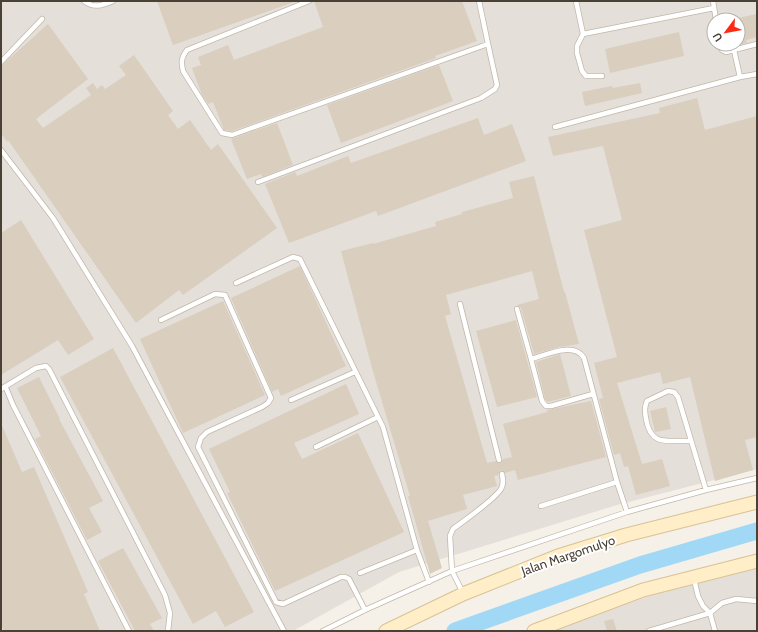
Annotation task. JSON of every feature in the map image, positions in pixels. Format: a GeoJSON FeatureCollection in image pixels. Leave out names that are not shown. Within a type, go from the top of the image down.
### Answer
{"type":"FeatureCollection","features":[{"type":"Feature","properties":{"kind":"main road","name":"Jalan Margomulyo"},"geometry":{"type":"LineString","coordinates":[[388,631],[463,594],[558,556],[626,535],[757,502]]}},
{"type":"Feature","properties":{"kind":"main road"},"geometry":{"type":"LineString","coordinates":[[535,631],[643,590],[757,560]]}},
{"type":"Feature","properties":{"kind":"lane"},"geometry":{"type":"LineString","coordinates":[[84,1],[93,6],[100,6],[114,1]]}},
{"type":"Feature","properties":{"kind":"lane"},"geometry":{"type":"LineString","coordinates":[[309,1],[187,50],[182,57],[183,71],[222,133],[232,135],[488,44]]}},
{"type":"Feature","properties":{"kind":"lane"},"geometry":{"type":"LineString","coordinates":[[258,182],[481,98],[492,92],[497,85],[479,1]]}},
{"type":"Feature","properties":{"kind":"lane"},"geometry":{"type":"LineString","coordinates":[[576,1],[583,34],[577,46],[582,71],[586,76],[602,76]]}},
{"type":"Feature","properties":{"kind":"lane"},"geometry":{"type":"LineString","coordinates":[[713,1],[715,12]]}},
{"type":"Feature","properties":{"kind":"lane"},"geometry":{"type":"LineString","coordinates":[[583,34],[714,8]]}},
{"type":"Feature","properties":{"kind":"lane"},"geometry":{"type":"LineString","coordinates":[[1,62],[42,19]]}},
{"type":"Feature","properties":{"kind":"lane"},"geometry":{"type":"LineString","coordinates":[[746,47],[757,44]]}},
{"type":"Feature","properties":{"kind":"lane"},"geometry":{"type":"LineString","coordinates":[[734,52],[740,77]]}},
{"type":"Feature","properties":{"kind":"lane"},"geometry":{"type":"LineString","coordinates":[[555,127],[740,77],[757,74]]}},
{"type":"Feature","properties":{"kind":"lane"},"geometry":{"type":"LineString","coordinates":[[1,150],[53,218],[132,346],[284,631]]}},
{"type":"Feature","properties":{"kind":"lane"},"geometry":{"type":"LineString","coordinates":[[236,283],[293,257],[300,259],[383,427],[417,550],[429,582]]}},
{"type":"Feature","properties":{"kind":"lane"},"geometry":{"type":"LineString","coordinates":[[161,320],[215,294],[225,296],[271,398],[268,403],[262,407],[207,432],[201,438],[198,447],[276,602],[283,604],[341,576],[345,576],[349,579],[365,610]]}},
{"type":"Feature","properties":{"kind":"lane"},"geometry":{"type":"LineString","coordinates":[[460,304],[499,460]]}},
{"type":"Feature","properties":{"kind":"lane"},"geometry":{"type":"LineString","coordinates":[[517,309],[542,401],[546,406],[551,406],[593,394]]}},
{"type":"Feature","properties":{"kind":"lane"},"geometry":{"type":"LineString","coordinates":[[531,359],[565,350],[580,352],[584,358],[617,482],[627,512]]}},
{"type":"Feature","properties":{"kind":"lane"},"geometry":{"type":"LineString","coordinates":[[129,631],[4,389],[36,368],[46,366],[49,369],[165,595],[170,613],[168,631]]}},
{"type":"Feature","properties":{"kind":"lane"},"geometry":{"type":"LineString","coordinates":[[291,400],[355,372]]}},
{"type":"Feature","properties":{"kind":"lane"},"geometry":{"type":"LineString","coordinates":[[690,441],[660,440],[652,437],[648,431],[644,407],[647,401],[668,391],[674,392],[678,397],[706,490]]}},
{"type":"Feature","properties":{"kind":"lane"},"geometry":{"type":"LineString","coordinates":[[316,447],[378,417]]}},
{"type":"Feature","properties":{"kind":"lane"},"geometry":{"type":"LineString","coordinates":[[463,594],[452,571],[450,536],[453,529],[496,495],[502,488],[504,481],[502,474]]}},
{"type":"Feature","properties":{"kind":"lane"},"geometry":{"type":"LineString","coordinates":[[323,631],[365,610],[452,571],[627,512],[706,490],[757,478]]}},
{"type":"Feature","properties":{"kind":"lane"},"geometry":{"type":"LineString","coordinates":[[541,506],[617,482]]}},
{"type":"Feature","properties":{"kind":"lane"},"geometry":{"type":"LineString","coordinates":[[360,573],[417,550]]}},
{"type":"Feature","properties":{"kind":"lane"},"geometry":{"type":"LineString","coordinates":[[693,577],[698,596],[703,606],[710,613],[715,631]]}},
{"type":"Feature","properties":{"kind":"lane"},"geometry":{"type":"LineString","coordinates":[[649,631],[710,613],[722,603],[736,599],[757,601]]}},
{"type":"Feature","properties":{"kind":"shaded area"},"geometry":{"type":"Polygon","coordinates":[[[1,1],[757,1],[757,469],[617,505],[399,572],[293,631],[1,631],[1,1]]]}},
{"type":"Feature","properties":{"kind":"shaded area"},"geometry":{"type":"Polygon","coordinates":[[[757,566],[757,631],[550,631],[658,593],[757,566]]]}},
{"type":"Feature","properties":{"kind":"building"},"geometry":{"type":"Polygon","coordinates":[[[157,1],[294,1],[294,2],[173,45],[157,1]]]}},
{"type":"Feature","properties":{"kind":"building"},"geometry":{"type":"Polygon","coordinates":[[[314,1],[462,1],[477,41],[435,56],[436,58],[232,131],[224,130],[213,102],[208,104],[202,95],[192,68],[201,65],[198,57],[228,45],[234,60],[323,27],[314,1]]]}},
{"type":"Feature","properties":{"kind":"building"},"geometry":{"type":"Polygon","coordinates":[[[757,14],[757,37],[746,40],[746,16],[757,14]]]}},
{"type":"Feature","properties":{"kind":"building"},"geometry":{"type":"Polygon","coordinates":[[[48,24],[88,79],[36,119],[43,128],[91,95],[86,88],[93,83],[97,89],[102,85],[105,89],[126,75],[119,66],[134,55],[173,111],[168,115],[178,129],[190,120],[211,150],[218,144],[277,228],[183,295],[179,290],[136,323],[8,140],[7,142],[1,133],[1,66],[48,24]]]}},
{"type":"Feature","properties":{"kind":"building"},"geometry":{"type":"Polygon","coordinates":[[[679,32],[684,56],[610,73],[605,49],[679,32]]]}},
{"type":"Feature","properties":{"kind":"building"},"geometry":{"type":"Polygon","coordinates":[[[439,65],[453,101],[341,143],[327,105],[439,65]]]}},
{"type":"Feature","properties":{"kind":"building"},"geometry":{"type":"Polygon","coordinates":[[[640,83],[642,93],[585,106],[582,92],[612,86],[613,88],[640,83]]]}},
{"type":"Feature","properties":{"kind":"building"},"geometry":{"type":"Polygon","coordinates":[[[697,98],[705,130],[757,116],[757,437],[745,440],[753,470],[715,481],[690,377],[663,384],[660,372],[617,383],[642,464],[662,459],[670,486],[636,495],[628,466],[624,467],[620,453],[614,455],[599,399],[603,398],[594,363],[617,357],[584,230],[622,220],[603,146],[553,156],[548,137],[660,113],[659,108],[697,98]]]}},
{"type":"Feature","properties":{"kind":"building"},"geometry":{"type":"Polygon","coordinates":[[[478,118],[484,135],[512,124],[526,161],[378,216],[376,211],[289,243],[265,184],[295,172],[297,176],[348,156],[351,163],[478,118]]]}},
{"type":"Feature","properties":{"kind":"building"},"geometry":{"type":"Polygon","coordinates":[[[277,123],[293,165],[262,177],[261,174],[247,179],[231,139],[277,123]]]}},
{"type":"Feature","properties":{"kind":"building"},"geometry":{"type":"Polygon","coordinates":[[[534,176],[579,344],[559,347],[534,354],[521,308],[517,305],[539,299],[532,271],[446,295],[451,314],[445,316],[487,463],[496,461],[500,463],[503,459],[512,457],[503,424],[547,412],[547,410],[591,401],[606,457],[518,480],[515,470],[505,473],[501,470],[498,475],[494,476],[497,486],[463,495],[467,509],[428,521],[442,568],[430,574],[408,496],[410,496],[372,368],[341,251],[373,244],[436,226],[435,222],[462,214],[462,212],[513,198],[509,182],[534,176]]]}},
{"type":"Feature","properties":{"kind":"building"},"geometry":{"type":"Polygon","coordinates":[[[21,220],[94,339],[68,355],[58,340],[1,375],[1,233],[21,220]]]}},
{"type":"Feature","properties":{"kind":"building"},"geometry":{"type":"Polygon","coordinates":[[[300,266],[346,366],[281,396],[278,389],[272,392],[231,298],[300,266]]]}},
{"type":"Feature","properties":{"kind":"building"},"geometry":{"type":"Polygon","coordinates":[[[223,301],[265,395],[183,433],[140,339],[223,301]]]}},
{"type":"Feature","properties":{"kind":"building"},"geometry":{"type":"Polygon","coordinates":[[[516,320],[537,397],[497,407],[476,331],[516,320]]]}},
{"type":"Feature","properties":{"kind":"building"},"geometry":{"type":"Polygon","coordinates":[[[113,348],[254,612],[225,627],[216,611],[193,624],[60,377],[113,348]]]}},
{"type":"Feature","properties":{"kind":"building"},"geometry":{"type":"Polygon","coordinates":[[[560,354],[571,396],[548,402],[545,399],[536,362],[560,354]]]}},
{"type":"Feature","properties":{"kind":"building"},"geometry":{"type":"Polygon","coordinates":[[[39,377],[59,419],[103,501],[89,508],[102,532],[87,540],[35,439],[41,436],[17,388],[39,377]]]}},
{"type":"Feature","properties":{"kind":"building"},"geometry":{"type":"Polygon","coordinates":[[[346,384],[359,414],[294,443],[302,459],[358,433],[404,532],[275,591],[227,493],[230,492],[209,449],[346,384]]]}},
{"type":"Feature","properties":{"kind":"building"},"geometry":{"type":"Polygon","coordinates":[[[666,407],[671,429],[655,432],[650,411],[666,407]]]}},
{"type":"Feature","properties":{"kind":"building"},"geometry":{"type":"Polygon","coordinates":[[[1,423],[22,472],[34,467],[88,592],[84,594],[100,631],[4,631],[1,624],[1,423]]]}},
{"type":"Feature","properties":{"kind":"building"},"geometry":{"type":"Polygon","coordinates":[[[123,548],[162,618],[150,624],[154,631],[135,631],[98,561],[123,548]]]}},
{"type":"Feature","properties":{"kind":"building"},"geometry":{"type":"Polygon","coordinates":[[[613,619],[617,631],[607,631],[604,621],[613,619]]]}},
{"type":"Feature","properties":{"kind":"waterway"},"geometry":{"type":"LineString","coordinates":[[455,631],[640,565],[757,531]]}}]}
